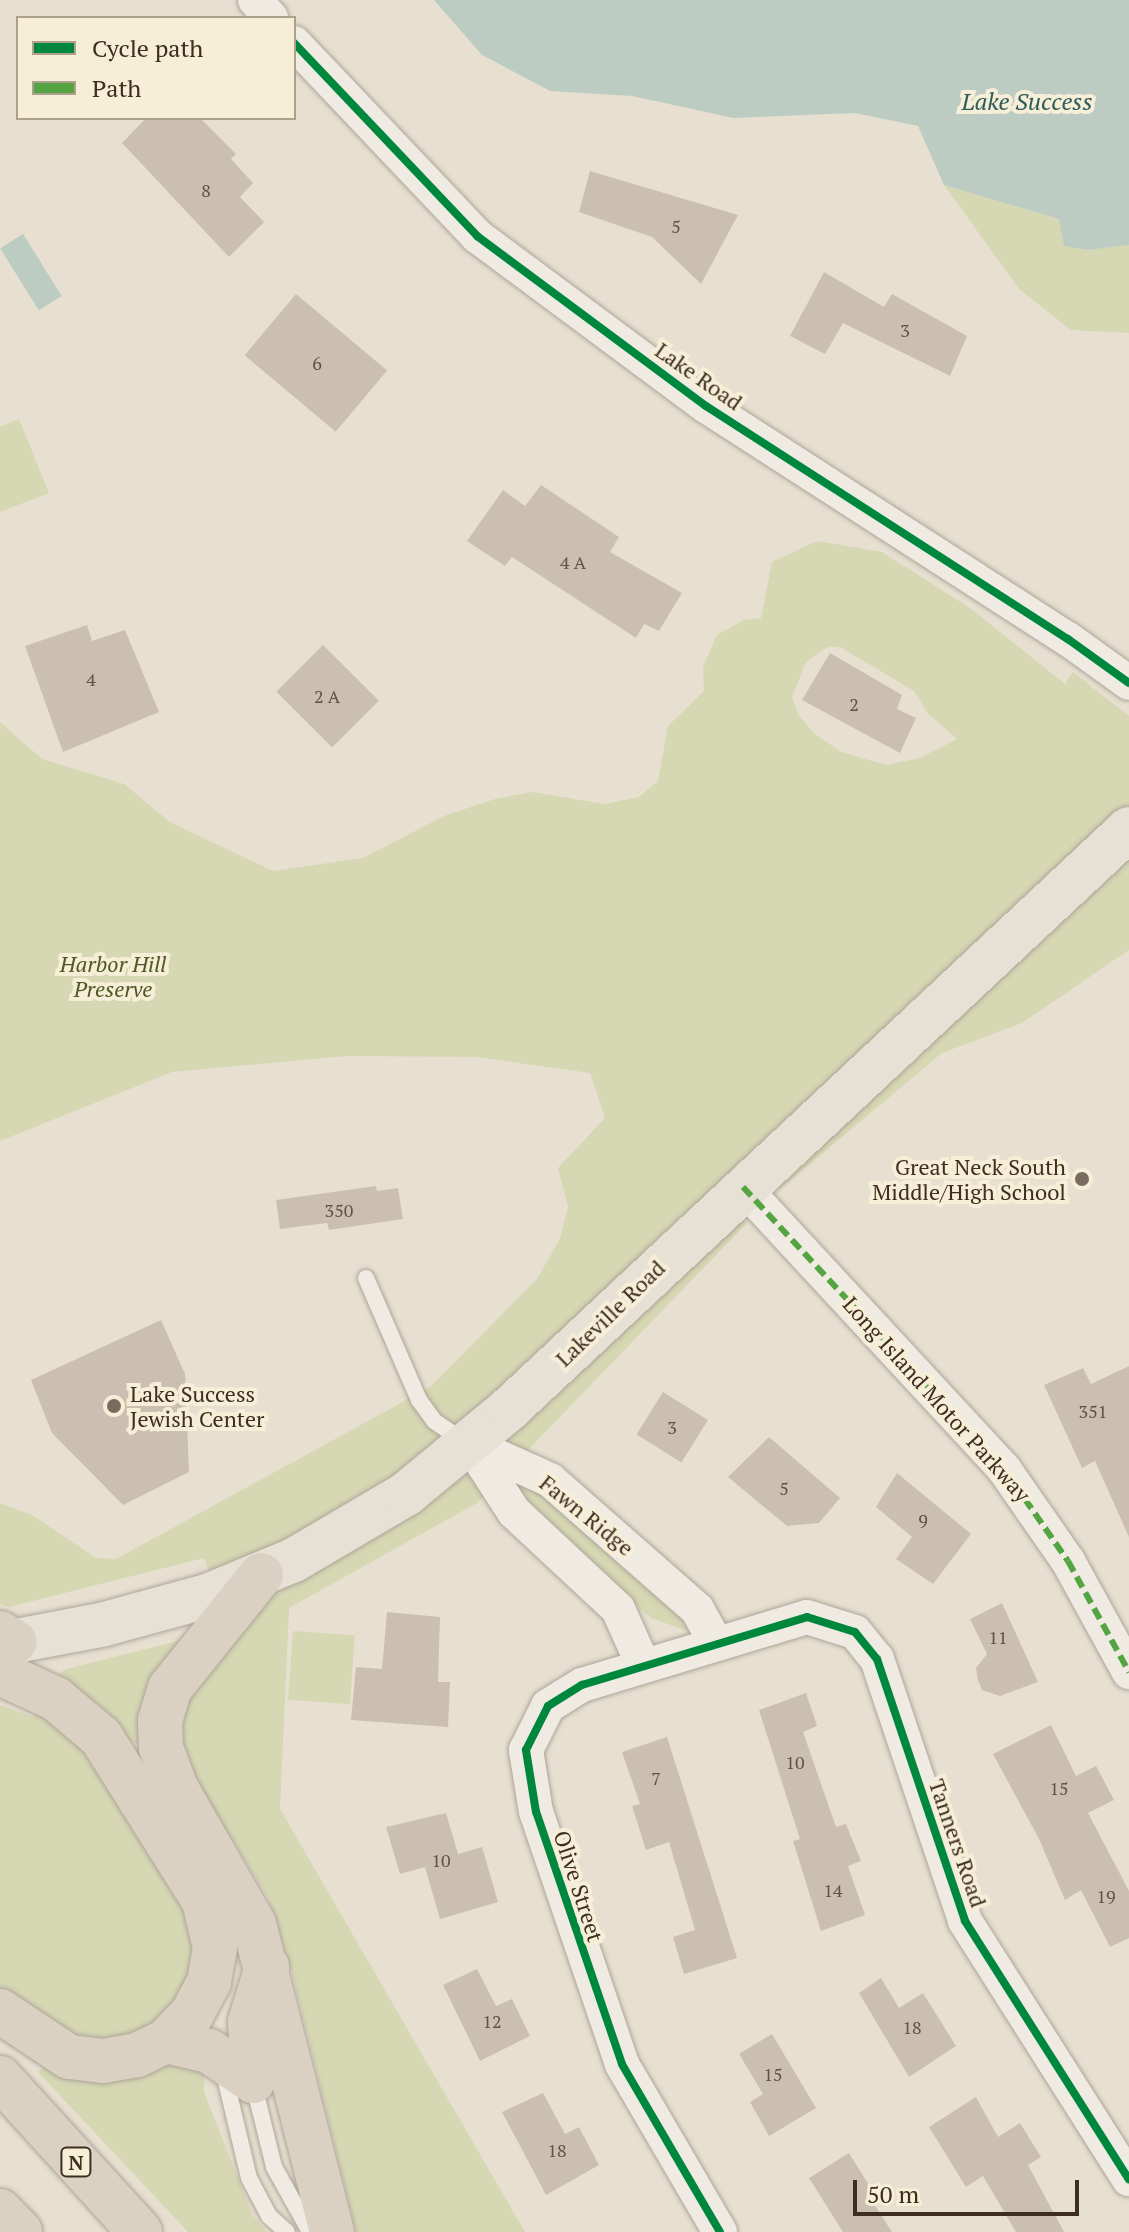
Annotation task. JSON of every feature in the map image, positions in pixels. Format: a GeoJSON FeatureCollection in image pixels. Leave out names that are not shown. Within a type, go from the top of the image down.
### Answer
{"type":"FeatureCollection","features":[{"type":"Feature","properties":{"kind":"highway"},"geometry":{"type":"LineString","coordinates":[[261,1575],[178,1675],[165,1703],[160,1734],[169,1774],[244,1904],[267,1966],[332,2232]]}},
{"type":"Feature","properties":{"kind":"highway"},"geometry":{"type":"LineString","coordinates":[[0,2011],[53,2050],[86,2060],[119,2060],[166,2041],[202,2000],[214,1965],[213,1932],[204,1901],[95,1730],[56,1699],[4,1648]]}},
{"type":"Feature","properties":{"kind":"highway"},"geometry":{"type":"LineString","coordinates":[[166,2041],[197,2046],[237,2070],[267,1966]]}},
{"type":"Feature","properties":{"kind":"highway","name":"N"},"geometry":{"type":"LineString","coordinates":[[0,2078],[140,2232]]}},
{"type":"Feature","properties":{"kind":"highway"},"geometry":{"type":"LineString","coordinates":[[0,2211],[20,2232]]}},
{"type":"Feature","properties":{"kind":"main road","name":"Lakeville Road"},"geometry":{"type":"LineString","coordinates":[[4,1648],[153,1612],[261,1575],[367,1519],[470,1444],[1129,829]]}},
{"type":"Feature","properties":{"kind":"street"},"geometry":{"type":"LineString","coordinates":[[255,0],[269,16]]}},
{"type":"Feature","properties":{"kind":"street","name":"Lake Road"},"geometry":{"type":"LineString","coordinates":[[296,45],[477,236],[706,406],[1068,639],[1129,683]]}},
{"type":"Feature","properties":{"kind":"street","name":"Long Island Motor Parkway"},"geometry":{"type":"LineString","coordinates":[[743,1187],[1004,1469],[1068,1561],[1129,1672]]}},
{"type":"Feature","properties":{"kind":"street","name":"Fawn Ridge"},"geometry":{"type":"LineString","coordinates":[[470,1444],[550,1480],[697,1609],[715,1641]]}},
{"type":"Feature","properties":{"kind":"street","name":"Fawn Ridge"},"geometry":{"type":"LineString","coordinates":[[470,1444],[514,1512],[618,1609],[643,1665]]}},
{"type":"Feature","properties":{"kind":"street","name":"Tanners Road"},"geometry":{"type":"LineString","coordinates":[[715,1641],[807,1617],[841,1624],[868,1644],[884,1676],[965,1921],[1129,2179]]}},
{"type":"Feature","properties":{"kind":"street","name":"Olive Street"},"geometry":{"type":"LineString","coordinates":[[715,1641],[582,1685],[548,1706],[529,1735],[526,1768],[552,1862],[622,2064],[720,2232]]}},
{"type":"Feature","properties":{"kind":"lane"},"geometry":{"type":"LineString","coordinates":[[366,1278],[419,1400],[434,1421],[470,1444]]}},
{"type":"Feature","properties":{"kind":"lane"},"geometry":{"type":"LineString","coordinates":[[237,2070],[249,2178],[269,2216],[287,2232]]}},
{"type":"Feature","properties":{"kind":"lane"},"geometry":{"type":"LineString","coordinates":[[237,2070],[274,2167],[310,2232]]}},
{"type":"Feature","properties":{"kind":"green space"},"geometry":{"type":"Polygon","coordinates":[[[944,185],[1059,219],[1065,246],[1088,250],[1129,245],[1129,333],[1071,330],[1019,289],[944,185]]]}},
{"type":"Feature","properties":{"kind":"green space"},"geometry":{"type":"Polygon","coordinates":[[[19,419],[49,493],[0,512],[0,427],[19,419]]]}},
{"type":"Feature","properties":{"kind":"green space","name":"Harbor Hill Preserve"},"geometry":{"type":"Polygon","coordinates":[[[817,541],[882,552],[970,608],[1065,684],[1073,672],[1129,716],[1129,950],[1022,1023],[942,1053],[780,1189],[765,1173],[730,1205],[746,1224],[477,1503],[289,1608],[280,1809],[525,2232],[356,2232],[292,1973],[268,1897],[198,1785],[181,1737],[189,1688],[232,1635],[204,1558],[9,1607],[0,1604],[0,1503],[32,1515],[96,1558],[116,1559],[430,1387],[537,1279],[560,1239],[568,1207],[558,1168],[605,1118],[590,1073],[477,1057],[347,1056],[172,1072],[0,1141],[0,722],[42,759],[124,784],[170,822],[273,871],[363,858],[444,816],[495,799],[532,792],[605,804],[639,797],[658,781],[668,726],[704,691],[703,667],[717,635],[744,620],[761,618],[772,562],[817,541]],[[828,647],[806,662],[792,697],[799,716],[814,733],[841,752],[886,765],[920,758],[957,739],[928,714],[914,691],[840,647],[828,647]]]}},
{"type":"Feature","properties":{"kind":"green space"},"geometry":{"type":"Polygon","coordinates":[[[511,1478],[528,1481],[677,1609],[688,1631],[651,1618],[545,1527],[511,1478]]]}},
{"type":"Feature","properties":{"kind":"green space"},"geometry":{"type":"Polygon","coordinates":[[[293,1631],[355,1635],[350,1704],[288,1700],[293,1631]]]}},
{"type":"Feature","properties":{"kind":"green space"},"geometry":{"type":"Polygon","coordinates":[[[194,1637],[150,1748],[128,1740],[108,1712],[57,1676],[66,1669],[194,1637]]]}},
{"type":"Feature","properties":{"kind":"green space"},"geometry":{"type":"Polygon","coordinates":[[[0,1705],[33,1717],[47,1707],[98,1753],[204,1939],[174,2011],[139,2035],[100,2046],[52,2030],[0,1987],[0,1705]]]}},
{"type":"Feature","properties":{"kind":"green space"},"geometry":{"type":"Polygon","coordinates":[[[184,2052],[204,2071],[204,2092],[253,2216],[267,2232],[188,2232],[38,2072],[50,2061],[184,2052]]]}},
{"type":"Feature","properties":{"kind":"water","name":"Lake Success"},"geometry":{"type":"Polygon","coordinates":[[[434,0],[1129,0],[1129,245],[1088,250],[1064,246],[1059,219],[944,185],[918,126],[855,113],[733,118],[632,96],[550,91],[482,55],[434,0]]]}},
{"type":"Feature","properties":{"kind":"water"},"geometry":{"type":"Polygon","coordinates":[[[23,234],[62,296],[39,310],[0,248],[23,234]]]}},
{"type":"Feature","properties":{"kind":"building"},"geometry":{"type":"Polygon","coordinates":[[[144,120],[202,120],[236,154],[231,159],[253,183],[240,197],[264,222],[229,257],[122,143],[144,120]]]}},
{"type":"Feature","properties":{"kind":"building"},"geometry":{"type":"Polygon","coordinates":[[[590,171],[738,215],[701,284],[652,237],[579,212],[590,171]]]}},
{"type":"Feature","properties":{"kind":"building"},"geometry":{"type":"Polygon","coordinates":[[[824,272],[884,307],[892,294],[967,336],[950,376],[843,323],[825,354],[790,336],[824,272]]]}},
{"type":"Feature","properties":{"kind":"building"},"geometry":{"type":"Polygon","coordinates":[[[296,294],[387,370],[336,432],[245,355],[296,294]]]}},
{"type":"Feature","properties":{"kind":"building"},"geometry":{"type":"Polygon","coordinates":[[[541,485],[619,537],[610,552],[682,593],[659,631],[644,624],[636,638],[512,557],[505,566],[467,541],[503,490],[525,506],[541,485]]]}},
{"type":"Feature","properties":{"kind":"building"},"geometry":{"type":"Polygon","coordinates":[[[87,625],[92,641],[125,630],[159,712],[63,752],[25,646],[87,625]]]}},
{"type":"Feature","properties":{"kind":"building"},"geometry":{"type":"Polygon","coordinates":[[[323,645],[379,701],[332,748],[276,692],[323,645]]]}},
{"type":"Feature","properties":{"kind":"building"},"geometry":{"type":"Polygon","coordinates":[[[830,653],[902,695],[897,709],[916,718],[900,753],[802,700],[830,653]]]}},
{"type":"Feature","properties":{"kind":"building"},"geometry":{"type":"Polygon","coordinates":[[[376,1186],[377,1191],[398,1188],[403,1219],[329,1230],[327,1223],[280,1229],[276,1200],[376,1186]]]}},
{"type":"Feature","properties":{"kind":"building","name":"Lake Success Jewish Center"},"geometry":{"type":"Polygon","coordinates":[[[161,1320],[185,1374],[189,1472],[123,1505],[52,1433],[31,1380],[161,1320]]]}},
{"type":"Feature","properties":{"kind":"building"},"geometry":{"type":"Polygon","coordinates":[[[1129,1366],[1129,1537],[1095,1461],[1082,1468],[1044,1385],[1083,1368],[1091,1384],[1129,1366]]]}},
{"type":"Feature","properties":{"kind":"building"},"geometry":{"type":"Polygon","coordinates":[[[663,1392],[708,1420],[681,1462],[637,1434],[663,1392]]]}},
{"type":"Feature","properties":{"kind":"building"},"geometry":{"type":"Polygon","coordinates":[[[769,1437],[840,1498],[819,1523],[787,1526],[728,1477],[769,1437]]]}},
{"type":"Feature","properties":{"kind":"building"},"geometry":{"type":"Polygon","coordinates":[[[897,1473],[971,1534],[933,1584],[896,1559],[912,1537],[876,1507],[897,1473]]]}},
{"type":"Feature","properties":{"kind":"building"},"geometry":{"type":"Polygon","coordinates":[[[1002,1603],[1038,1682],[1000,1696],[982,1690],[978,1680],[976,1668],[987,1654],[970,1619],[1002,1603]]]}},
{"type":"Feature","properties":{"kind":"building"},"geometry":{"type":"Polygon","coordinates":[[[387,1612],[440,1617],[438,1682],[450,1682],[448,1727],[351,1720],[356,1667],[382,1669],[387,1612]]]}},
{"type":"Feature","properties":{"kind":"building"},"geometry":{"type":"Polygon","coordinates":[[[806,1693],[817,1726],[803,1732],[836,1827],[846,1824],[861,1861],[848,1866],[865,1915],[821,1931],[793,1841],[800,1839],[759,1710],[806,1693]]]}},
{"type":"Feature","properties":{"kind":"building"},"geometry":{"type":"Polygon","coordinates":[[[1051,1725],[1076,1776],[1096,1766],[1114,1800],[1088,1813],[1129,1891],[1129,1938],[1110,1947],[1081,1890],[1065,1900],[1039,1839],[993,1754],[1051,1725]]]}},
{"type":"Feature","properties":{"kind":"building"},"geometry":{"type":"Polygon","coordinates":[[[667,1737],[737,1958],[684,1974],[673,1937],[695,1930],[669,1842],[646,1850],[632,1806],[640,1804],[622,1752],[667,1737]]]}},
{"type":"Feature","properties":{"kind":"building"},"geometry":{"type":"Polygon","coordinates":[[[446,1813],[458,1854],[482,1847],[498,1902],[440,1919],[425,1867],[400,1874],[386,1827],[446,1813]]]}},
{"type":"Feature","properties":{"kind":"building"},"geometry":{"type":"Polygon","coordinates":[[[477,1969],[496,2006],[512,1999],[530,2036],[480,2061],[443,1985],[477,1969]]]}},
{"type":"Feature","properties":{"kind":"building"},"geometry":{"type":"Polygon","coordinates":[[[881,1978],[899,2008],[923,1993],[956,2046],[909,2077],[859,1993],[881,1978]]]}},
{"type":"Feature","properties":{"kind":"building"},"geometry":{"type":"Polygon","coordinates":[[[772,2034],[816,2108],[769,2136],[750,2102],[763,2094],[739,2054],[772,2034]]]}},
{"type":"Feature","properties":{"kind":"building"},"geometry":{"type":"Polygon","coordinates":[[[543,2093],[565,2134],[579,2127],[599,2165],[546,2195],[502,2112],[543,2093]]]}},
{"type":"Feature","properties":{"kind":"building"},"geometry":{"type":"Polygon","coordinates":[[[976,2097],[998,2137],[1020,2123],[1041,2157],[1028,2165],[1064,2232],[1016,2232],[983,2176],[966,2187],[929,2127],[976,2097]]]}},
{"type":"Feature","properties":{"kind":"building"},"geometry":{"type":"Polygon","coordinates":[[[849,2153],[872,2190],[867,2193],[892,2232],[843,2232],[809,2178],[849,2153]]]}},
{"type":"Feature","properties":{"kind":"marked path"},"geometry":{"type":"LineString","coordinates":[[743,1187],[1004,1469],[1068,1561],[1129,1672]]}},
{"type":"Feature","properties":{"kind":"cycle path"},"geometry":{"type":"LineString","coordinates":[[296,45],[477,236],[706,406],[1068,639],[1129,683]]}},
{"type":"Feature","properties":{"kind":"cycle path"},"geometry":{"type":"LineString","coordinates":[[720,2232],[622,2064],[536,1812],[526,1750],[548,1706],[582,1685],[807,1617],[855,1632],[877,1659],[965,1921],[1129,2179]]}},
{"type":"Feature","properties":{"kind":"place","name":"Great Neck South Middle/High School"},"geometry":{"type":"Point","coordinates":[1082,1179]}},
{"type":"Feature","properties":{"kind":"place","name":"Lake Success Jewish Center"},"geometry":{"type":"Point","coordinates":[114,1406]}}]}
